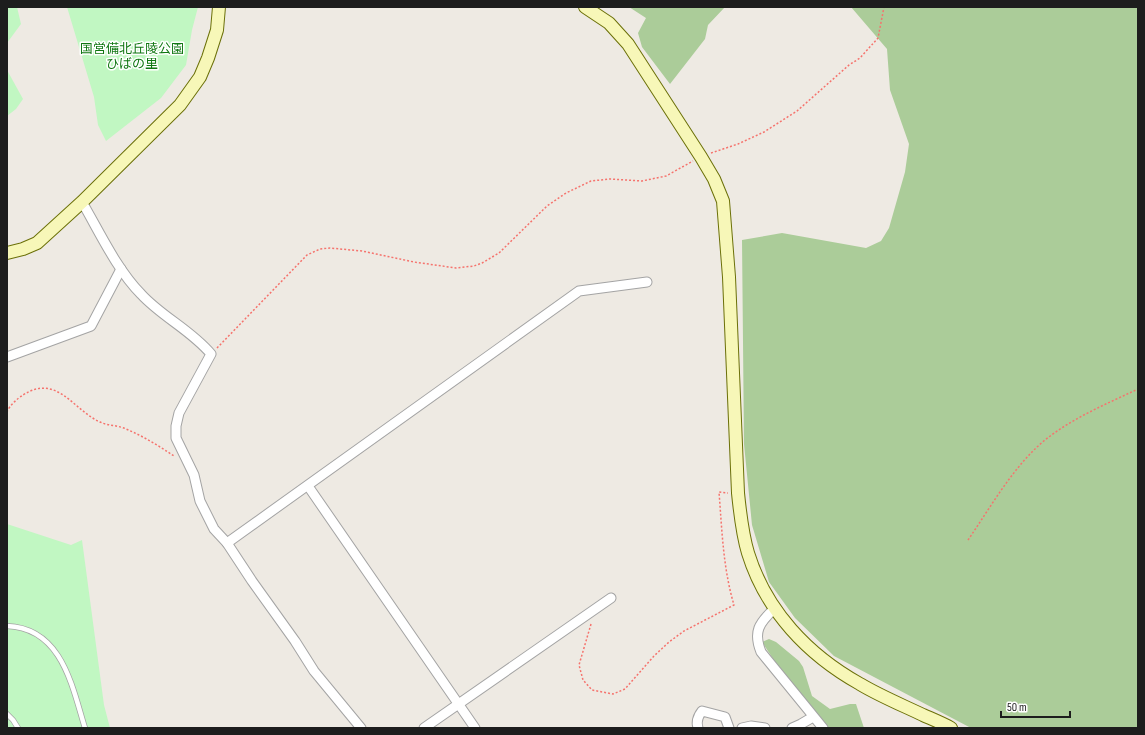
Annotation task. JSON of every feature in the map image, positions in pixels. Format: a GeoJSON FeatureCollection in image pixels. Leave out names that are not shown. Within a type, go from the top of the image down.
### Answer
{"type":"FeatureCollection","features":[{"type":"Feature","properties":{"kind":"street"},"geometry":{"type":"LineString","coordinates":[[7,253],[23,249],[37,243],[82,202],[180,105],[200,77],[208,58],[217,30],[220,7]]}},
{"type":"Feature","properties":{"kind":"street"},"geometry":{"type":"LineString","coordinates":[[585,7],[609,23],[628,44],[701,156],[714,179],[723,201],[729,277],[738,493],[742,524],[749,554],[761,584],[774,609],[788,627],[806,646],[829,664],[860,684],[951,728]]}},
{"type":"Feature","properties":{"kind":"street"},"geometry":{"type":"LineString","coordinates":[[82,202],[121,269],[140,294],[157,309],[202,343],[211,354],[179,413],[176,426],[176,438],[196,481],[200,501],[214,528],[227,543],[266,602],[295,640],[314,671],[361,728]]}},
{"type":"Feature","properties":{"kind":"street"},"geometry":{"type":"LineString","coordinates":[[7,357],[91,326],[121,269]]}},
{"type":"Feature","properties":{"kind":"street"},"geometry":{"type":"LineString","coordinates":[[227,543],[579,291],[646,282]]}},
{"type":"Feature","properties":{"kind":"street"},"geometry":{"type":"LineString","coordinates":[[308,486],[475,728]]}},
{"type":"Feature","properties":{"kind":"street"},"geometry":{"type":"LineString","coordinates":[[424,728],[611,598]]}},
{"type":"Feature","properties":{"kind":"street"},"geometry":{"type":"LineString","coordinates":[[774,609],[760,625],[756,637],[760,652],[822,728]]}},
{"type":"Feature","properties":{"kind":"street"},"geometry":{"type":"LineString","coordinates":[[698,728],[698,717],[702,711],[725,717],[729,728]]}},
{"type":"Feature","properties":{"kind":"street"},"geometry":{"type":"LineString","coordinates":[[792,728],[814,717]]}},
{"type":"Feature","properties":{"kind":"street"},"geometry":{"type":"LineString","coordinates":[[742,728],[751,726],[765,728]]}},
{"type":"Feature","properties":{"kind":"lane"},"geometry":{"type":"LineString","coordinates":[[7,626],[22,628],[38,635],[52,646],[70,679],[85,728]]}},
{"type":"Feature","properties":{"kind":"lane"},"geometry":{"type":"LineString","coordinates":[[7,714],[18,728]]}},
{"type":"Feature","properties":{"kind":"path"},"geometry":{"type":"LineString","coordinates":[[211,354],[307,255],[320,249],[330,248],[362,251],[414,262],[456,268],[474,266],[499,253],[547,206],[566,193],[591,182],[610,179],[642,181],[666,176],[701,156],[738,144],[764,132],[797,111],[860,58],[878,38],[884,7]]}},
{"type":"Feature","properties":{"kind":"path"},"geometry":{"type":"LineString","coordinates":[[7,412],[8,409],[21,396],[30,390],[46,388],[57,390],[94,420],[126,428],[189,465]]}},
{"type":"Feature","properties":{"kind":"path"},"geometry":{"type":"LineString","coordinates":[[968,540],[1009,480],[1031,452],[1057,432],[1091,411],[1138,389]]}},
{"type":"Feature","properties":{"kind":"path"},"geometry":{"type":"LineString","coordinates":[[596,609],[579,665],[583,680],[592,690],[613,694],[625,688],[669,642],[684,631],[734,605],[728,586],[723,550],[719,492],[738,493]]}},
{"type":"Feature","properties":{"kind":"green space"},"geometry":{"type":"Polygon","coordinates":[[[7,7],[17,7],[21,24],[7,43],[7,7]]]}},
{"type":"Feature","properties":{"kind":"green space","name":"国営備北丘陵公園 ひばの里"},"geometry":{"type":"Polygon","coordinates":[[[67,7],[198,7],[192,30],[186,65],[161,98],[106,141],[98,125],[94,97],[67,7]]]}},
{"type":"Feature","properties":{"kind":"green space"},"geometry":{"type":"Polygon","coordinates":[[[629,7],[725,7],[708,25],[705,39],[670,84],[642,47],[638,33],[646,18],[629,7]]]}},
{"type":"Feature","properties":{"kind":"green space"},"geometry":{"type":"Polygon","coordinates":[[[851,7],[1138,7],[1138,728],[971,728],[834,656],[795,618],[769,582],[752,525],[744,444],[742,240],[782,233],[866,248],[881,241],[889,228],[905,172],[909,144],[890,90],[887,49],[851,7]]]}},
{"type":"Feature","properties":{"kind":"green space"},"geometry":{"type":"Polygon","coordinates":[[[7,70],[23,99],[16,109],[7,116],[7,70]]]}},
{"type":"Feature","properties":{"kind":"green space"},"geometry":{"type":"Polygon","coordinates":[[[7,524],[71,545],[82,540],[104,705],[110,728],[7,728],[7,524]]]}},
{"type":"Feature","properties":{"kind":"green space"},"geometry":{"type":"Polygon","coordinates":[[[769,639],[776,642],[799,661],[803,667],[812,696],[830,709],[856,704],[864,728],[826,728],[783,674],[762,642],[769,639]]]}}]}
